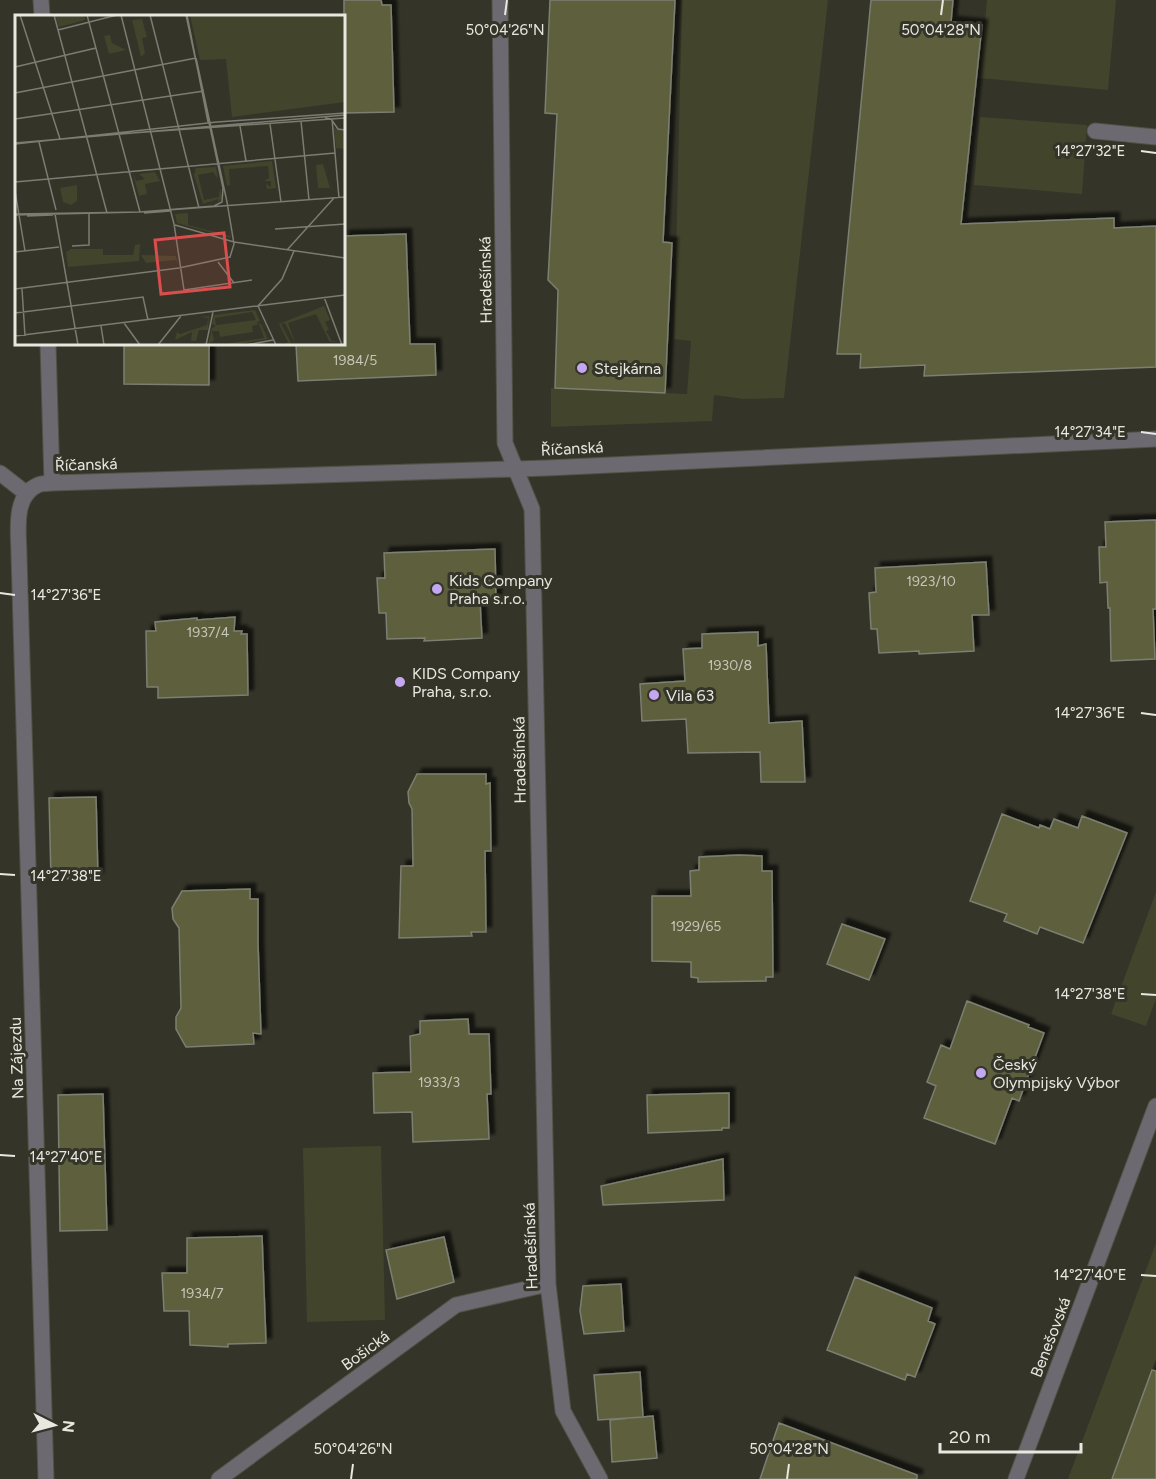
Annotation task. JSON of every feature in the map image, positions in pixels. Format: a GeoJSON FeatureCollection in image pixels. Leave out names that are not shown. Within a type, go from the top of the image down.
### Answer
{"type":"FeatureCollection","features":[{"type":"Feature","properties":{"kind":"street"},"geometry":{"type":"LineString","coordinates":[[41,0],[42,15]]}},
{"type":"Feature","properties":{"kind":"street","name":"Hradešínská"},"geometry":{"type":"LineString","coordinates":[[500,0],[505,443],[532,509],[548,1284],[563,1411],[600,1479]]}},
{"type":"Feature","properties":{"kind":"street"},"geometry":{"type":"LineString","coordinates":[[1095,131],[1156,137]]}},
{"type":"Feature","properties":{"kind":"street"},"geometry":{"type":"LineString","coordinates":[[48,345],[52,483]]}},
{"type":"Feature","properties":{"kind":"street","name":"Říčanská"},"geometry":{"type":"LineString","coordinates":[[27,494],[38,485],[52,483],[515,469],[1156,439]]}},
{"type":"Feature","properties":{"kind":"street"},"geometry":{"type":"LineString","coordinates":[[0,472],[27,494]]}},
{"type":"Feature","properties":{"kind":"street","name":"Na Zájezdu"},"geometry":{"type":"LineString","coordinates":[[27,494],[21,503],[19,546],[46,1479]]}},
{"type":"Feature","properties":{"kind":"street","name":"Benešovská"},"geometry":{"type":"LineString","coordinates":[[1016,1479],[1156,1106]]}},
{"type":"Feature","properties":{"kind":"street","name":"Bošická"},"geometry":{"type":"LineString","coordinates":[[219,1479],[456,1305],[548,1284]]}},
{"type":"Feature","properties":{"kind":"green space"},"geometry":{"type":"Polygon","coordinates":[[[682,0],[828,0],[784,398],[744,399],[714,395],[712,421],[551,427],[551,388],[687,394],[691,341],[674,339],[682,0]]]}},
{"type":"Feature","properties":{"kind":"green space"},"geometry":{"type":"Polygon","coordinates":[[[987,0],[1116,0],[1108,90],[980,78],[987,0]]]}},
{"type":"Feature","properties":{"kind":"green space"},"geometry":{"type":"Polygon","coordinates":[[[980,117],[1087,125],[1082,194],[974,185],[980,117]]]}},
{"type":"Feature","properties":{"kind":"green space"},"geometry":{"type":"Polygon","coordinates":[[[1156,892],[1156,999],[1146,1026],[1111,1014],[1156,892]]]}},
{"type":"Feature","properties":{"kind":"green space"},"geometry":{"type":"Polygon","coordinates":[[[381,1146],[385,1320],[307,1322],[303,1148],[381,1146]]]}},
{"type":"Feature","properties":{"kind":"green space"},"geometry":{"type":"Polygon","coordinates":[[[1156,1243],[1156,1359],[1112,1479],[1068,1479],[1156,1243]]]}},
{"type":"Feature","properties":{"kind":"building"},"geometry":{"type":"Polygon","coordinates":[[[344,0],[381,0],[382,5],[391,5],[394,112],[345,113],[344,0]]]}},
{"type":"Feature","properties":{"kind":"building"},"geometry":{"type":"Polygon","coordinates":[[[550,0],[675,0],[663,242],[672,243],[665,393],[555,388],[558,290],[548,280],[557,114],[545,113],[550,0]]]}},
{"type":"Feature","properties":{"kind":"building"},"geometry":{"type":"Polygon","coordinates":[[[871,0],[953,0],[951,22],[982,25],[961,224],[1114,218],[1114,228],[1156,226],[1156,367],[924,376],[925,365],[860,368],[861,354],[837,354],[871,0]]]}},
{"type":"Feature","properties":{"kind":"building"},"geometry":{"type":"Polygon","coordinates":[[[406,234],[410,344],[435,344],[436,375],[298,381],[296,345],[345,345],[345,236],[406,234]]]}},
{"type":"Feature","properties":{"kind":"building"},"geometry":{"type":"Polygon","coordinates":[[[124,345],[209,345],[209,385],[124,384],[124,345]]]}},
{"type":"Feature","properties":{"kind":"building"},"geometry":{"type":"Polygon","coordinates":[[[1156,520],[1156,609],[1153,609],[1155,659],[1111,661],[1107,582],[1100,583],[1099,547],[1106,547],[1105,522],[1156,520]]]}},
{"type":"Feature","properties":{"kind":"building","name":"Kids Company Praha s.r.o."},"geometry":{"type":"Polygon","coordinates":[[[495,549],[496,601],[480,601],[482,638],[424,641],[425,638],[387,639],[386,613],[379,613],[377,578],[385,578],[384,553],[495,549]]]}},
{"type":"Feature","properties":{"kind":"building"},"geometry":{"type":"Polygon","coordinates":[[[986,562],[989,615],[972,615],[974,651],[919,654],[919,651],[879,653],[877,629],[871,629],[869,593],[876,592],[875,568],[986,562]]]}},
{"type":"Feature","properties":{"kind":"building"},"geometry":{"type":"Polygon","coordinates":[[[235,617],[234,631],[247,634],[248,695],[158,698],[158,687],[147,687],[146,631],[156,631],[155,622],[235,617]]]}},
{"type":"Feature","properties":{"kind":"building"},"geometry":{"type":"Polygon","coordinates":[[[758,632],[758,646],[766,644],[769,723],[802,721],[805,782],[761,782],[760,752],[688,753],[686,719],[642,721],[640,684],[685,681],[683,649],[702,648],[702,634],[758,632]]]}},
{"type":"Feature","properties":{"kind":"building"},"geometry":{"type":"Polygon","coordinates":[[[417,774],[486,774],[486,784],[490,783],[491,851],[485,851],[486,932],[471,932],[472,936],[399,938],[401,866],[413,866],[412,809],[408,792],[417,774]]]}},
{"type":"Feature","properties":{"kind":"building"},"geometry":{"type":"Polygon","coordinates":[[[96,797],[98,878],[51,879],[49,798],[96,797]]]}},
{"type":"Feature","properties":{"kind":"building"},"geometry":{"type":"Polygon","coordinates":[[[1002,814],[1039,828],[1040,825],[1050,829],[1054,819],[1078,828],[1082,816],[1127,833],[1083,943],[1040,927],[1037,934],[1004,921],[1007,914],[970,901],[1002,814]]]}},
{"type":"Feature","properties":{"kind":"building"},"geometry":{"type":"Polygon","coordinates":[[[762,856],[762,871],[772,871],[773,977],[766,977],[766,981],[698,982],[698,978],[691,977],[691,962],[652,961],[652,896],[691,896],[690,871],[699,870],[699,857],[762,856]]]}},
{"type":"Feature","properties":{"kind":"building"},"geometry":{"type":"Polygon","coordinates":[[[250,889],[250,899],[258,899],[261,1034],[253,1033],[254,1044],[186,1047],[176,1029],[176,1017],[181,1008],[179,928],[173,919],[172,908],[182,891],[250,889]]]}},
{"type":"Feature","properties":{"kind":"building"},"geometry":{"type":"Polygon","coordinates":[[[842,924],[885,939],[869,980],[827,964],[842,924]]]}},
{"type":"Feature","properties":{"kind":"building"},"geometry":{"type":"Polygon","coordinates":[[[967,1001],[1044,1033],[1019,1101],[1012,1098],[995,1144],[924,1118],[936,1086],[927,1082],[941,1045],[950,1049],[967,1001]]]}},
{"type":"Feature","properties":{"kind":"building"},"geometry":{"type":"Polygon","coordinates":[[[468,1019],[469,1034],[489,1034],[491,1094],[487,1094],[489,1139],[413,1142],[412,1112],[374,1113],[373,1073],[411,1072],[410,1036],[420,1034],[420,1021],[468,1019]]]}},
{"type":"Feature","properties":{"kind":"building"},"geometry":{"type":"Polygon","coordinates":[[[729,1093],[729,1128],[648,1133],[647,1095],[729,1093]]]}},
{"type":"Feature","properties":{"kind":"building"},"geometry":{"type":"Polygon","coordinates":[[[103,1094],[107,1230],[60,1231],[58,1095],[103,1094]]]}},
{"type":"Feature","properties":{"kind":"building"},"geometry":{"type":"Polygon","coordinates":[[[723,1159],[724,1200],[603,1205],[601,1186],[723,1159]]]}},
{"type":"Feature","properties":{"kind":"building"},"geometry":{"type":"Polygon","coordinates":[[[262,1236],[266,1343],[228,1344],[228,1347],[190,1345],[189,1311],[164,1311],[162,1273],[187,1273],[187,1238],[262,1236]]]}},
{"type":"Feature","properties":{"kind":"building"},"geometry":{"type":"Polygon","coordinates":[[[444,1237],[454,1282],[397,1299],[386,1250],[444,1237]]]}},
{"type":"Feature","properties":{"kind":"building"},"geometry":{"type":"Polygon","coordinates":[[[855,1277],[932,1308],[928,1321],[935,1324],[915,1377],[907,1374],[905,1380],[827,1350],[855,1277]]]}},
{"type":"Feature","properties":{"kind":"building"},"geometry":{"type":"Polygon","coordinates":[[[621,1284],[624,1331],[584,1334],[580,1311],[583,1286],[621,1284]]]}},
{"type":"Feature","properties":{"kind":"building"},"geometry":{"type":"Polygon","coordinates":[[[1152,1370],[1156,1371],[1156,1479],[1112,1479],[1152,1370]]]}},
{"type":"Feature","properties":{"kind":"building"},"geometry":{"type":"Polygon","coordinates":[[[640,1372],[643,1417],[598,1420],[594,1375],[640,1372]]]}},
{"type":"Feature","properties":{"kind":"building"},"geometry":{"type":"Polygon","coordinates":[[[653,1416],[657,1458],[612,1462],[610,1420],[653,1416]]]}},
{"type":"Feature","properties":{"kind":"building"},"geometry":{"type":"Polygon","coordinates":[[[779,1423],[917,1475],[917,1479],[760,1479],[779,1423]]]}},
{"type":"Feature","properties":{"kind":"place","name":"Stejkárna"},"geometry":{"type":"Point","coordinates":[582,368]}},
{"type":"Feature","properties":{"kind":"place","name":"Kids Company Praha s.r.o."},"geometry":{"type":"Point","coordinates":[437,589]}},
{"type":"Feature","properties":{"kind":"place","name":"KIDS Company Praha, s.r.o."},"geometry":{"type":"Point","coordinates":[400,682]}},
{"type":"Feature","properties":{"kind":"place","name":"Vila 63"},"geometry":{"type":"Point","coordinates":[654,695]}},
{"type":"Feature","properties":{"kind":"place","name":"Český Olympijský Výbor"},"geometry":{"type":"Point","coordinates":[981,1073]}}]}
